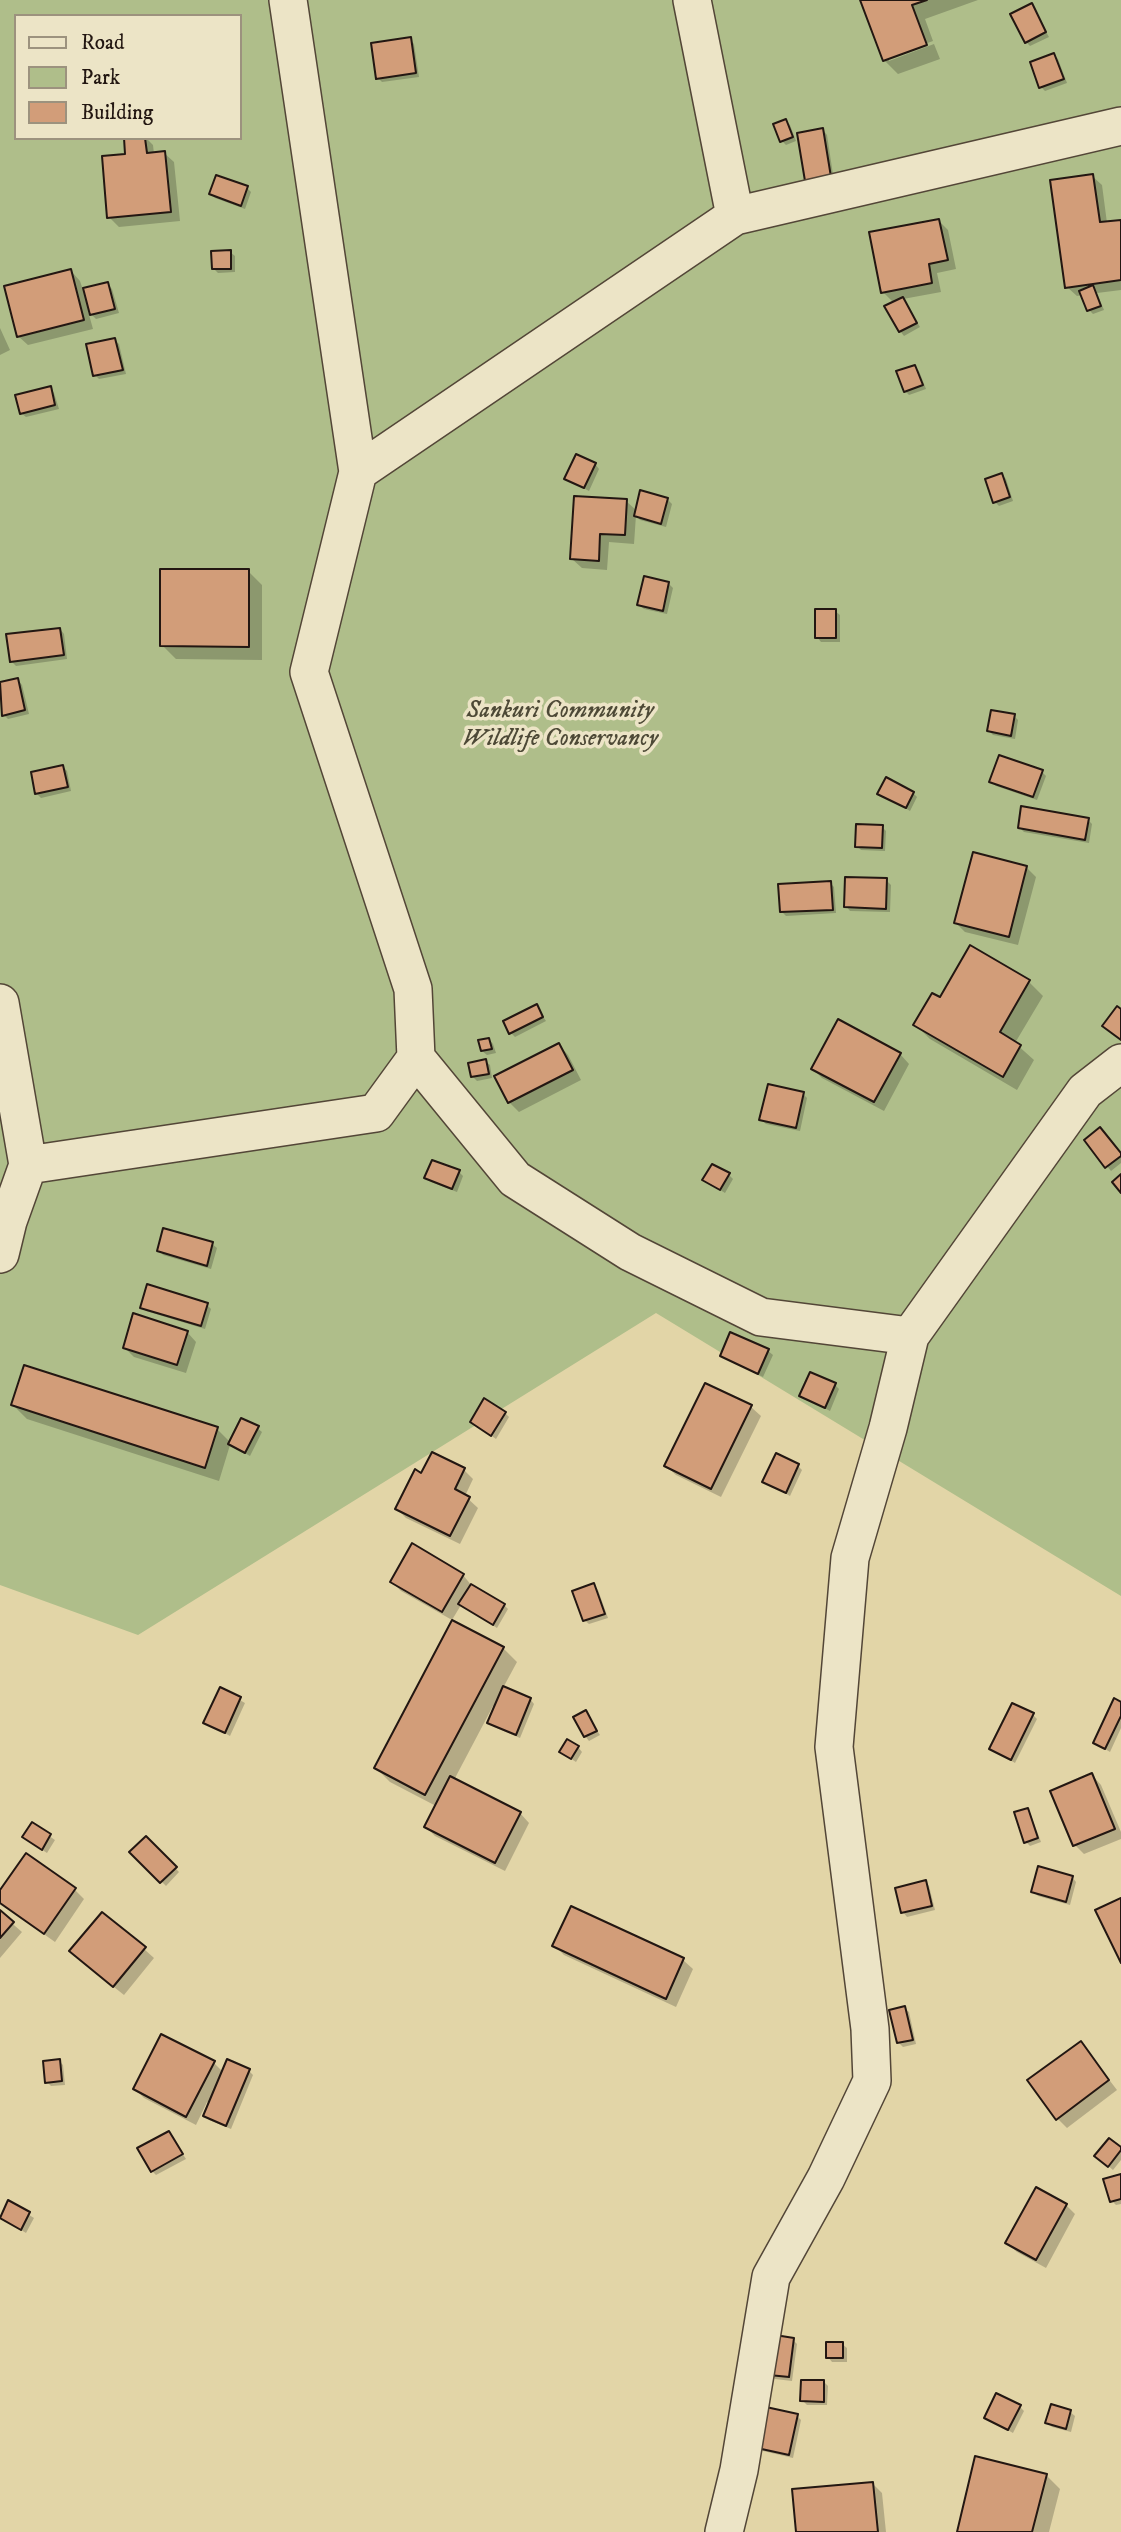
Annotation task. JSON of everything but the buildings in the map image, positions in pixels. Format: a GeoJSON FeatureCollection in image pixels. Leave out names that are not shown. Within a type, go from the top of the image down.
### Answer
{"type":"FeatureCollection","features":[{"type":"Feature","properties":{"kind":"street"},"geometry":{"type":"LineString","coordinates":[[288,0],[358,472],[309,673],[413,989],[416,1058],[515,1179],[630,1252],[761,1317],[910,1336]]}},
{"type":"Feature","properties":{"kind":"street"},"geometry":{"type":"LineString","coordinates":[[692,0],[735,216]]}},
{"type":"Feature","properties":{"kind":"street"},"geometry":{"type":"LineString","coordinates":[[358,472],[735,216],[1121,126]]}},
{"type":"Feature","properties":{"kind":"street"},"geometry":{"type":"LineString","coordinates":[[0,1003],[9,1111],[28,1165],[8,1221],[0,1254]]}},
{"type":"Feature","properties":{"kind":"street"},"geometry":{"type":"LineString","coordinates":[[28,1165],[376,1113],[416,1058]]}},
{"type":"Feature","properties":{"kind":"street"},"geometry":{"type":"LineString","coordinates":[[724,2532],[739,2470],[771,2277],[826,2178],[872,2081],[870,2029],[834,1747],[850,1558],[888,1428],[910,1336],[1085,1091],[1121,1063]]}},
{"type":"Feature","properties":{"kind":"green space","name":"Sankuri Community Wildlife Conservancy"},"geometry":{"type":"Polygon","coordinates":[[[0,0],[1121,0],[1121,1596],[656,1313],[138,1635],[0,1585],[0,0]]]}}]}
